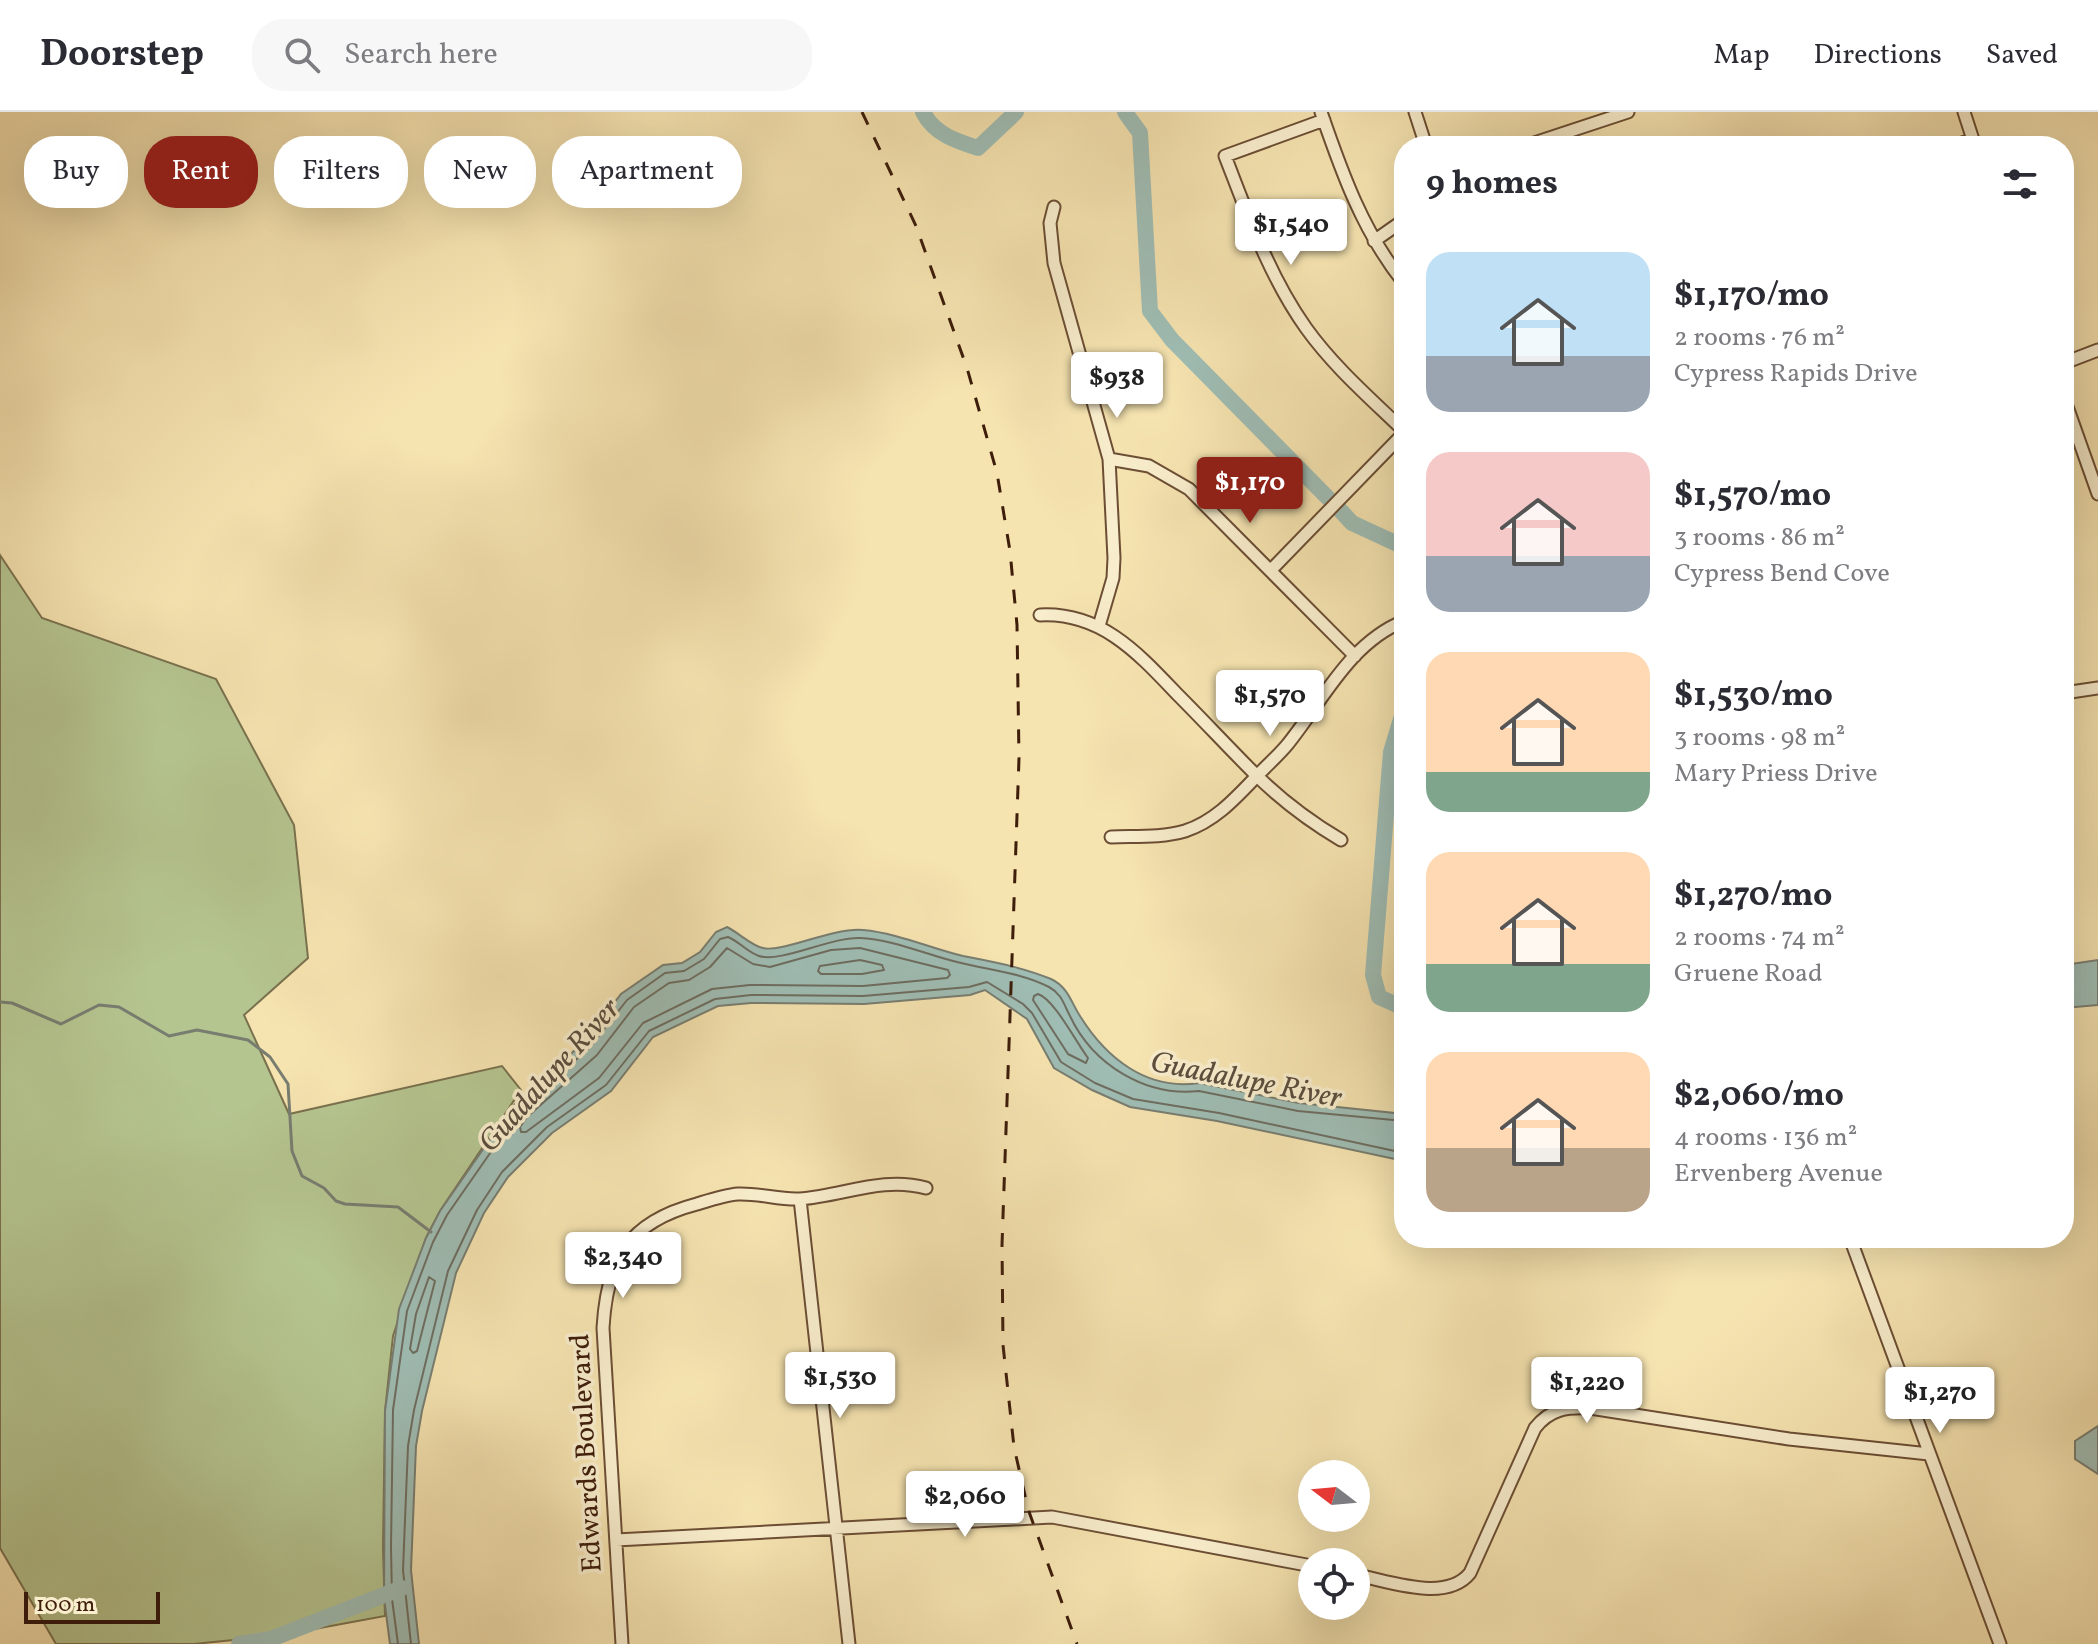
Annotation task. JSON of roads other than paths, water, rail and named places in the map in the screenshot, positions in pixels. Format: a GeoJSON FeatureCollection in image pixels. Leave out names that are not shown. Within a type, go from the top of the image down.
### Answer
{"type":"FeatureCollection","features":[{"type":"Feature","properties":{"kind":"street"},"geometry":{"type":"LineString","coordinates":[[1415,112],[1423,136]]}},
{"type":"Feature","properties":{"kind":"street"},"geometry":{"type":"LineString","coordinates":[[1555,136],[1628,112]]}},
{"type":"Feature","properties":{"kind":"street"},"geometry":{"type":"LineString","coordinates":[[1964,112],[1972,136]]}},
{"type":"Feature","properties":{"kind":"street"},"geometry":{"type":"LineString","coordinates":[[1394,269],[1374,241],[1347,185],[1323,116],[1225,156],[1261,248],[1294,309],[1336,364],[1394,422]]}},
{"type":"Feature","properties":{"kind":"street"},"geometry":{"type":"LineString","coordinates":[[1054,207],[1050,223],[1054,263],[1109,459],[1113,578],[1099,626]]}},
{"type":"Feature","properties":{"kind":"street"},"geometry":{"type":"LineString","coordinates":[[1374,241],[1394,227]]}},
{"type":"Feature","properties":{"kind":"street"},"geometry":{"type":"LineString","coordinates":[[2074,359],[2098,350]]}},
{"type":"Feature","properties":{"kind":"street"},"geometry":{"type":"LineString","coordinates":[[2074,426],[2098,494]]}},
{"type":"Feature","properties":{"kind":"street"},"geometry":{"type":"LineString","coordinates":[[1271,570],[1394,442]]}},
{"type":"Feature","properties":{"kind":"street"},"geometry":{"type":"LineString","coordinates":[[1109,459],[1149,466],[1176,480],[1271,570],[1355,656]]}},
{"type":"Feature","properties":{"kind":"street"},"geometry":{"type":"LineString","coordinates":[[1040,615],[1062,614],[1099,626],[1132,647],[1256,776],[1304,817],[1341,840]]}},
{"type":"Feature","properties":{"kind":"street"},"geometry":{"type":"LineString","coordinates":[[1111,837],[1171,834],[1187,830],[1219,814],[1285,748],[1328,686],[1355,656],[1394,626]]}},
{"type":"Feature","properties":{"kind":"street"},"geometry":{"type":"LineString","coordinates":[[2074,692],[2098,688]]}},
{"type":"Feature","properties":{"kind":"street","name":"Edwards Boulevard"},"geometry":{"type":"LineString","coordinates":[[622,1644],[603,1328],[607,1294],[622,1249],[643,1226],[678,1209],[738,1194],[800,1199],[895,1183],[926,1188]]}},
{"type":"Feature","properties":{"kind":"street"},"geometry":{"type":"LineString","coordinates":[[800,1199],[849,1644]]}},
{"type":"Feature","properties":{"kind":"street"},"geometry":{"type":"LineString","coordinates":[[1854,1248],[2000,1644]]}},
{"type":"Feature","properties":{"kind":"street"},"geometry":{"type":"LineString","coordinates":[[1370,1578],[1440,1590],[1464,1581],[1535,1428],[1542,1419],[1563,1408],[1590,1408],[1789,1439],[1929,1454]]}},
{"type":"Feature","properties":{"kind":"street"},"geometry":{"type":"LineString","coordinates":[[616,1540],[1062,1518],[1298,1563]]}},
{"type":"Feature","properties":{"kind":"water","name":"Guadalupe River"},"geometry":{"type":"Polygon","coordinates":[[[727,927],[754,945],[772,949],[837,932],[863,930],[901,937],[1040,975],[1057,982],[1090,1031],[1115,1058],[1145,1076],[1162,1082],[1199,1083],[1299,1103],[1394,1113],[1394,1159],[1217,1121],[1130,1107],[1054,1068],[1027,1019],[985,990],[970,995],[864,1004],[751,1003],[718,1006],[653,1037],[611,1091],[552,1133],[508,1177],[484,1213],[456,1273],[416,1446],[411,1570],[419,1644],[390,1644],[384,1598],[385,1411],[399,1309],[426,1238],[440,1211],[514,1105],[585,1041],[621,994],[663,965],[682,963],[700,952],[716,932],[727,927]]]}},
{"type":"Feature","properties":{"kind":"water"},"geometry":{"type":"Polygon","coordinates":[[[2098,960],[2098,1005],[2074,1007],[2074,964],[2098,960]]]}},
{"type":"Feature","properties":{"kind":"water"},"geometry":{"type":"Polygon","coordinates":[[[2098,1426],[2098,1474],[2075,1459],[2075,1441],[2098,1426]]]}},
{"type":"Feature","properties":{"kind":"waterway"},"geometry":{"type":"LineString","coordinates":[[923,112],[939,131],[978,148],[1016,112]]}},
{"type":"Feature","properties":{"kind":"waterway"},"geometry":{"type":"LineString","coordinates":[[1125,112],[1140,133],[1150,311],[1172,340],[1329,499]]}},
{"type":"Feature","properties":{"kind":"waterway"},"geometry":{"type":"LineString","coordinates":[[1340,510],[1352,523],[1394,542]]}},
{"type":"Feature","properties":{"kind":"waterway"},"geometry":{"type":"LineString","coordinates":[[1394,742],[1373,975],[1379,997],[1394,1004]]}},
{"type":"Feature","properties":{"kind":"waterway"},"geometry":{"type":"LineString","coordinates":[[0,1002],[12,1003],[61,1024],[99,1005],[119,1007],[169,1036],[197,1030],[248,1040],[270,1057],[288,1084],[292,1151],[302,1176],[345,1204],[398,1207],[431,1232]]}},
{"type":"Feature","properties":{"kind":"waterway"},"geometry":{"type":"LineString","coordinates":[[239,1644],[271,1639],[402,1588]]}},
{"type":"Feature","properties":{"kind":"railway"},"geometry":{"type":"LineString","coordinates":[[862,112],[916,226],[967,368],[997,473],[1010,551],[1017,625],[1019,758],[1002,1245],[1003,1345],[1014,1447],[1028,1509],[1077,1644]]}}]}
